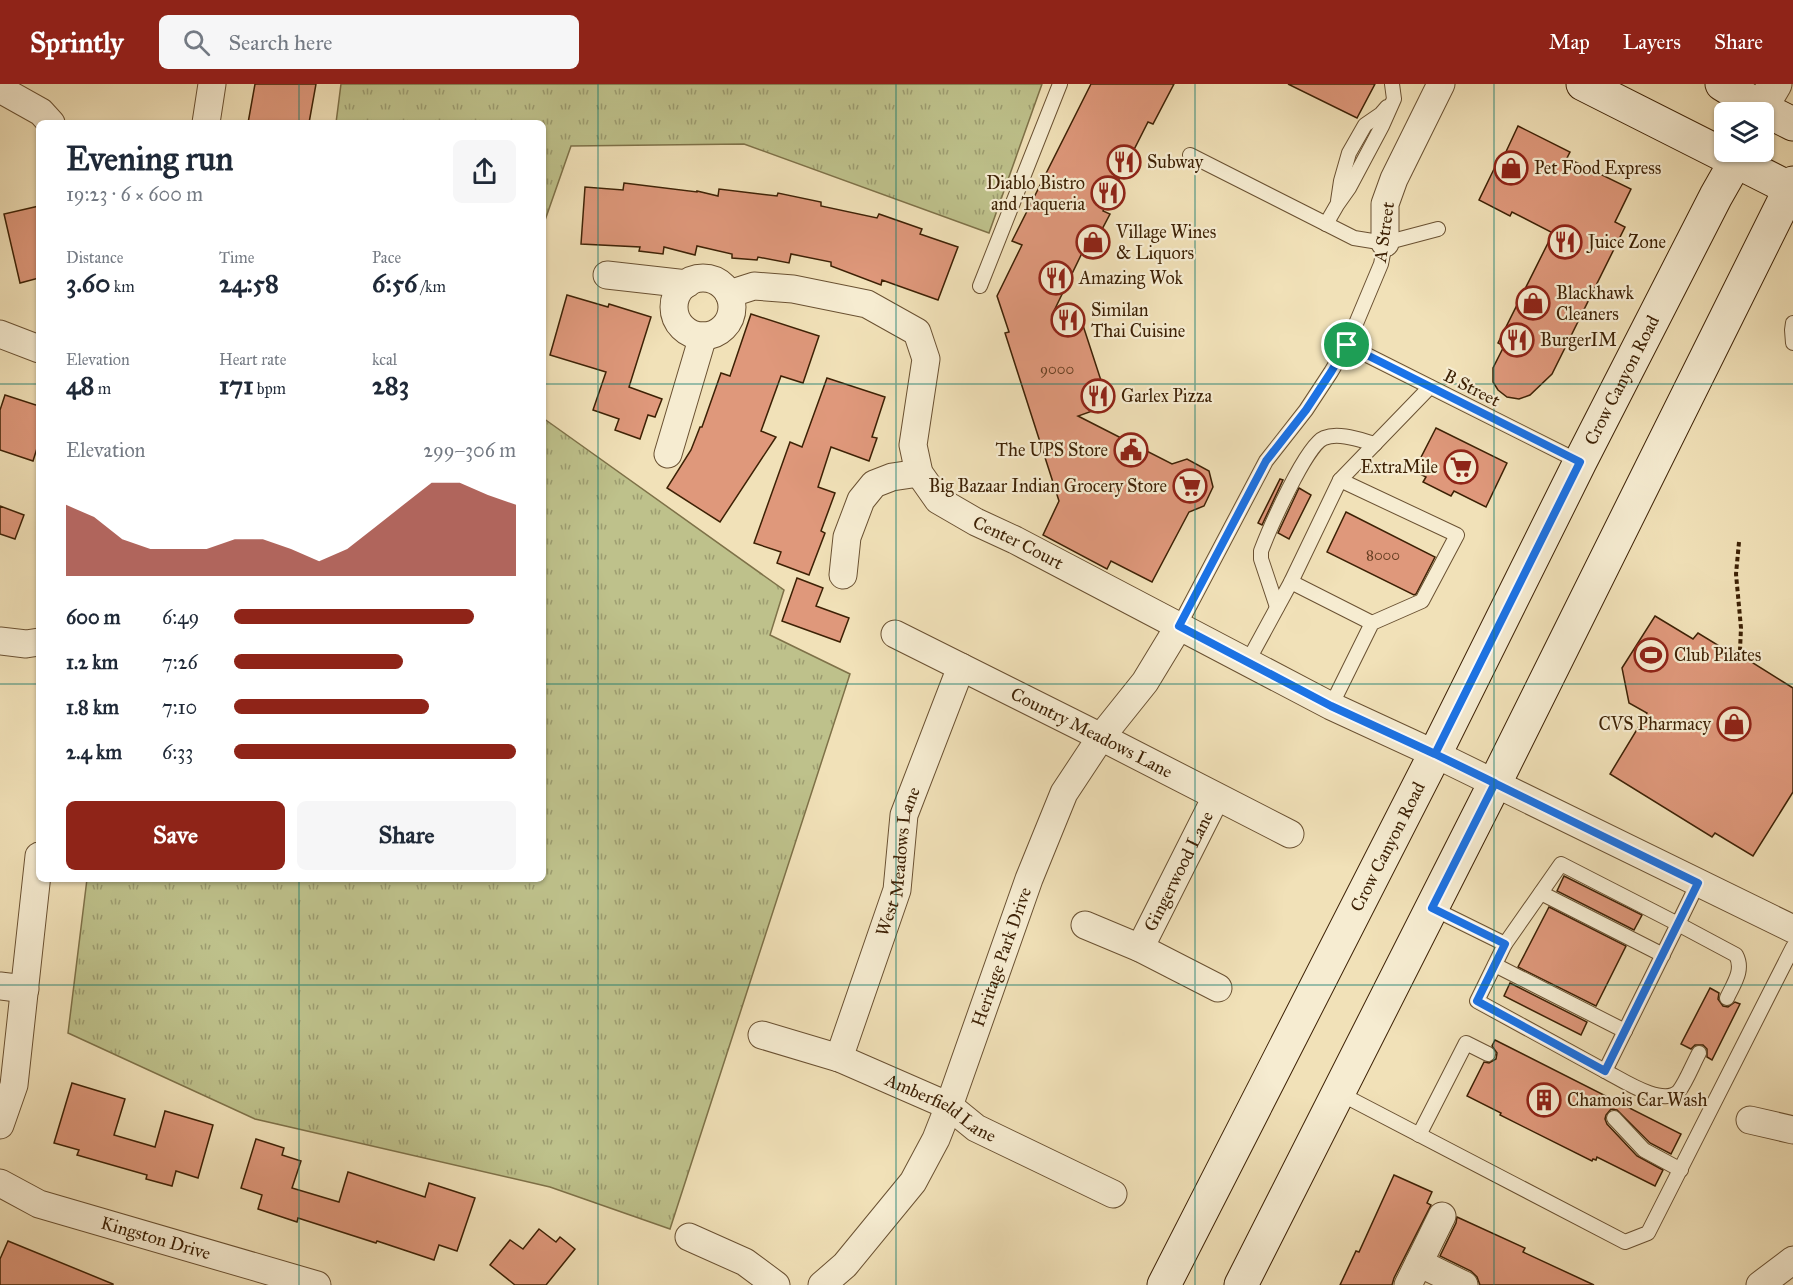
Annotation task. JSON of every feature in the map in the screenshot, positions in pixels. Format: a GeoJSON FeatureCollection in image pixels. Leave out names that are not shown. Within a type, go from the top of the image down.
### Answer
{"type":"FeatureCollection","features":[{"type":"Feature","properties":{"kind":"main road"},"geometry":{"type":"LineString","coordinates":[[1583,84],[1714,146]]}},
{"type":"Feature","properties":{"kind":"main road"},"geometry":{"type":"LineString","coordinates":[[1722,84],[1765,101],[1793,124]]}},
{"type":"Feature","properties":{"kind":"main road","name":"Crow Canyon Road"},"geometry":{"type":"LineString","coordinates":[[1164,1285],[1435,754],[1580,462],[1735,162]]}},
{"type":"Feature","properties":{"kind":"main road"},"geometry":{"type":"LineString","coordinates":[[1241,1285],[1792,188],[1747,162]]}},
{"type":"Feature","properties":{"kind":"street"},"geometry":{"type":"LineString","coordinates":[[207,120],[212,84]]}},
{"type":"Feature","properties":{"kind":"street","name":"A Street"},"geometry":{"type":"LineString","coordinates":[[1385,243],[1385,204],[1394,179],[1442,84]]}},
{"type":"Feature","properties":{"kind":"street"},"geometry":{"type":"LineString","coordinates":[[0,89],[41,112],[48,120]]}},
{"type":"Feature","properties":{"kind":"street"},"geometry":{"type":"LineString","coordinates":[[607,276],[687,284]]}},
{"type":"Feature","properties":{"kind":"street"},"geometry":{"type":"LineString","coordinates":[[698,279],[710,279],[721,284],[729,294],[733,305],[731,317],[725,327],[715,334],[703,336],[691,334],[681,326],[676,316],[675,304],[678,292],[687,284],[698,279]]}},
{"type":"Feature","properties":{"kind":"street","name":"Center Court"},"geometry":{"type":"LineString","coordinates":[[729,294],[754,286],[804,291],[867,304],[917,332],[926,359],[913,445],[919,473],[938,500],[976,522],[1015,540],[1331,706],[1435,754],[1793,929]]}},
{"type":"Feature","properties":{"kind":"street"},"geometry":{"type":"LineString","coordinates":[[0,334],[36,348]]}},
{"type":"Feature","properties":{"kind":"street"},"geometry":{"type":"LineString","coordinates":[[668,454],[703,336]]}},
{"type":"Feature","properties":{"kind":"street"},"geometry":{"type":"LineString","coordinates":[[843,574],[847,537],[861,500],[874,484],[892,477],[919,473]]}},
{"type":"Feature","properties":{"kind":"street","name":"Heritage Park Drive"},"geometry":{"type":"LineString","coordinates":[[822,1285],[845,1265],[913,1182],[936,1139],[949,1106],[1029,879],[1064,794],[1101,736],[1145,682],[1179,626]]}},
{"type":"Feature","properties":{"kind":"street","name":"Country Meadows Lane"},"geometry":{"type":"LineString","coordinates":[[895,634],[1101,736],[1290,834]]}},
{"type":"Feature","properties":{"kind":"street"},"geometry":{"type":"LineString","coordinates":[[0,641],[26,644],[36,642]]}},
{"type":"Feature","properties":{"kind":"street","name":"West Meadows Lane"},"geometry":{"type":"LineString","coordinates":[[839,1058],[897,890],[904,815],[961,667]]}},
{"type":"Feature","properties":{"kind":"street","name":"Gingerwood Lane"},"geometry":{"type":"LineString","coordinates":[[1140,948],[1216,797]]}},
{"type":"Feature","properties":{"kind":"street"},"geometry":{"type":"LineString","coordinates":[[0,1125],[14,1085],[12,988],[36,871]]}},
{"type":"Feature","properties":{"kind":"street"},"geometry":{"type":"LineString","coordinates":[[1085,925],[1140,948],[1218,988]]}},
{"type":"Feature","properties":{"kind":"street","name":"Amberfield Lane"},"geometry":{"type":"LineString","coordinates":[[762,1035],[839,1058],[949,1106],[976,1128],[1113,1194]]}},
{"type":"Feature","properties":{"kind":"street"},"geometry":{"type":"LineString","coordinates":[[1750,1120],[1793,1130]]}},
{"type":"Feature","properties":{"kind":"street","name":"Kingston Drive"},"geometry":{"type":"LineString","coordinates":[[0,1183],[39,1204],[317,1285]]}},
{"type":"Feature","properties":{"kind":"street"},"geometry":{"type":"LineString","coordinates":[[1442,1216],[1414,1274],[1464,1285]]}},
{"type":"Feature","properties":{"kind":"street"},"geometry":{"type":"LineString","coordinates":[[689,1238],[745,1262],[776,1285]]}},
{"type":"Feature","properties":{"kind":"street"},"geometry":{"type":"LineString","coordinates":[[1760,1285],[1793,1260]]}},
{"type":"Feature","properties":{"kind":"lane"},"geometry":{"type":"LineString","coordinates":[[980,286],[1060,84]]}},
{"type":"Feature","properties":{"kind":"lane"},"geometry":{"type":"LineString","coordinates":[[1326,224],[1337,205],[1349,153],[1365,126],[1381,114],[1394,99],[1392,84]]}},
{"type":"Feature","properties":{"kind":"lane"},"geometry":{"type":"LineString","coordinates":[[1190,155],[1354,238],[1385,243],[1438,229]]}},
{"type":"Feature","properties":{"kind":"lane","name":"A Street"},"geometry":{"type":"LineString","coordinates":[[1179,626],[1266,461],[1306,410],[1347,345],[1381,264],[1385,243]]}},
{"type":"Feature","properties":{"kind":"lane"},"geometry":{"type":"LineString","coordinates":[[1793,323],[1793,343]]}},
{"type":"Feature","properties":{"kind":"lane","name":"B Street"},"geometry":{"type":"LineString","coordinates":[[1347,345],[1580,462]]}},
{"type":"Feature","properties":{"kind":"lane"},"geometry":{"type":"LineString","coordinates":[[1248,661],[1291,582],[1340,480],[1430,387]]}},
{"type":"Feature","properties":{"kind":"lane"},"geometry":{"type":"LineString","coordinates":[[1277,607],[1261,559],[1261,551],[1305,459],[1317,442],[1325,437],[1344,436],[1375,444]]}},
{"type":"Feature","properties":{"kind":"lane"},"geometry":{"type":"LineString","coordinates":[[1331,706],[1372,623],[1422,601],[1457,535],[1340,480]]}},
{"type":"Feature","properties":{"kind":"lane"},"geometry":{"type":"LineString","coordinates":[[1291,582],[1372,623]]}},
{"type":"Feature","properties":{"kind":"lane"},"geometry":{"type":"LineString","coordinates":[[1699,1053],[1678,1091],[1671,1096],[1660,1096],[1648,1093],[1605,1071],[1477,1001],[1505,944],[1561,864],[1736,955],[1740,962],[1739,975],[1727,998]]}},
{"type":"Feature","properties":{"kind":"lane"},"geometry":{"type":"LineString","coordinates":[[1605,1071],[1698,883]]}},
{"type":"Feature","properties":{"kind":"lane"},"geometry":{"type":"LineString","coordinates":[[1540,893],[1663,955]]}},
{"type":"Feature","properties":{"kind":"lane"},"geometry":{"type":"LineString","coordinates":[[1432,908],[1505,944]]}},
{"type":"Feature","properties":{"kind":"lane"},"geometry":{"type":"LineString","coordinates":[[1339,1093],[1625,1242],[1648,1233],[1793,947]]}},
{"type":"Feature","properties":{"kind":"lane"},"geometry":{"type":"LineString","coordinates":[[1494,965],[1625,1031]]}},
{"type":"Feature","properties":{"kind":"lane"},"geometry":{"type":"LineString","coordinates":[[1419,1135],[1466,1043],[1488,1054]]}},
{"type":"Feature","properties":{"kind":"lane"},"geometry":{"type":"LineString","coordinates":[[1614,1118],[1644,1150],[1681,1170]]}},
{"type":"Feature","properties":{"kind":"path"},"geometry":{"type":"LineString","coordinates":[[1739,542],[1736,574],[1741,628],[1740,650]]}},
{"type":"Feature","properties":{"kind":"green space"},"geometry":{"type":"Polygon","coordinates":[[[341,84],[1042,84],[989,233],[744,144],[571,146],[546,217],[546,120],[336,120],[341,84]]]}},
{"type":"Feature","properties":{"kind":"green space"},"geometry":{"type":"Polygon","coordinates":[[[546,420],[784,590],[770,635],[850,674],[670,1229],[550,1187],[255,1119],[68,1033],[87,882],[546,882],[546,420]]]}},
{"type":"Feature","properties":{"kind":"building"},"geometry":{"type":"Polygon","coordinates":[[[255,84],[316,84],[310,120],[249,120],[255,84]]]}},
{"type":"Feature","properties":{"kind":"building"},"geometry":{"type":"Polygon","coordinates":[[[1091,84],[1174,84],[1153,124],[1148,122],[1103,211],[1110,214],[1089,254],[1083,251],[1052,315],[1077,307],[1109,405],[1078,416],[1172,464],[1187,459],[1209,471],[1213,487],[1204,506],[1189,512],[1152,582],[1111,561],[1107,569],[1043,535],[1059,501],[1005,333],[1009,332],[997,296],[1022,245],[1012,241],[1091,84]]]}},
{"type":"Feature","properties":{"kind":"building"},"geometry":{"type":"Polygon","coordinates":[[[1288,84],[1375,84],[1357,118],[1288,84]]]}},
{"type":"Feature","properties":{"kind":"building"},"geometry":{"type":"Polygon","coordinates":[[[1518,126],[1570,152],[1567,158],[1631,189],[1615,222],[1625,227],[1552,374],[1530,395],[1519,399],[1507,397],[1498,390],[1493,382],[1493,368],[1504,346],[1498,343],[1553,233],[1512,212],[1510,216],[1479,200],[1494,169],[1497,171],[1518,126]]]}},
{"type":"Feature","properties":{"kind":"building"},"geometry":{"type":"Polygon","coordinates":[[[624,183],[697,191],[718,196],[719,189],[777,196],[778,193],[821,202],[821,206],[877,218],[879,214],[922,229],[920,234],[958,247],[938,300],[882,280],[881,285],[831,266],[831,262],[791,254],[789,263],[758,257],[757,260],[732,258],[732,254],[697,246],[695,255],[664,247],[663,254],[639,251],[640,247],[581,244],[585,187],[623,190],[624,183]]]}},
{"type":"Feature","properties":{"kind":"building"},"geometry":{"type":"Polygon","coordinates":[[[36,207],[36,279],[20,283],[4,214],[36,207]]]}},
{"type":"Feature","properties":{"kind":"building"},"geometry":{"type":"Polygon","coordinates":[[[567,295],[608,307],[609,304],[651,317],[629,387],[662,399],[655,417],[648,415],[640,439],[615,430],[619,419],[593,410],[606,372],[550,355],[567,295]]]}},
{"type":"Feature","properties":{"kind":"building"},"geometry":{"type":"Polygon","coordinates":[[[751,314],[819,336],[803,383],[781,376],[761,431],[776,437],[720,522],[667,488],[691,450],[700,427],[702,427],[721,373],[730,376],[751,314]]]}},
{"type":"Feature","properties":{"kind":"building"},"geometry":{"type":"Polygon","coordinates":[[[827,378],[885,397],[872,437],[877,438],[869,461],[831,447],[818,487],[835,493],[821,531],[825,533],[809,575],[777,563],[781,552],[754,543],[790,442],[802,447],[827,378]]]}},
{"type":"Feature","properties":{"kind":"building"},"geometry":{"type":"Polygon","coordinates":[[[5,395],[36,405],[36,452],[33,461],[0,450],[0,410],[5,395]]]}},
{"type":"Feature","properties":{"kind":"building","name":"ExtraMile"},"geometry":{"type":"Polygon","coordinates":[[[1436,428],[1507,463],[1486,507],[1454,491],[1451,496],[1423,482],[1426,477],[1414,471],[1436,428]]]}},
{"type":"Feature","properties":{"kind":"building"},"geometry":{"type":"Polygon","coordinates":[[[1280,479],[1283,480],[1262,525],[1258,523],[1280,479]]]}},
{"type":"Feature","properties":{"kind":"building"},"geometry":{"type":"Polygon","coordinates":[[[1299,488],[1311,495],[1289,539],[1278,533],[1299,488]]]}},
{"type":"Feature","properties":{"kind":"building"},"geometry":{"type":"Polygon","coordinates":[[[0,506],[24,515],[15,539],[0,534],[0,506]]]}},
{"type":"Feature","properties":{"kind":"building"},"geometry":{"type":"Polygon","coordinates":[[[1346,512],[1435,557],[1416,594],[1327,552],[1346,512]]]}},
{"type":"Feature","properties":{"kind":"building"},"geometry":{"type":"Polygon","coordinates":[[[797,578],[823,588],[816,606],[849,618],[840,642],[782,621],[797,578]]]}},
{"type":"Feature","properties":{"kind":"building"},"geometry":{"type":"Polygon","coordinates":[[[1655,616],[1693,639],[1698,633],[1724,649],[1726,646],[1793,688],[1793,792],[1753,856],[1715,833],[1712,837],[1610,774],[1647,713],[1629,703],[1622,668],[1655,616]]]}},
{"type":"Feature","properties":{"kind":"building"},"geometry":{"type":"Polygon","coordinates":[[[1564,876],[1642,915],[1634,930],[1557,891],[1564,876]]]}},
{"type":"Feature","properties":{"kind":"building"},"geometry":{"type":"Polygon","coordinates":[[[1549,907],[1626,946],[1596,1006],[1518,967],[1549,907]]]}},
{"type":"Feature","properties":{"kind":"building"},"geometry":{"type":"Polygon","coordinates":[[[1510,983],[1587,1022],[1581,1035],[1504,996],[1510,983]]]}},
{"type":"Feature","properties":{"kind":"building"},"geometry":{"type":"Polygon","coordinates":[[[1710,988],[1719,993],[1718,999],[1723,1006],[1728,1007],[1735,1002],[1740,1004],[1712,1060],[1707,1057],[1707,1049],[1703,1045],[1695,1045],[1691,1049],[1681,1044],[1710,988]]]}},
{"type":"Feature","properties":{"kind":"building","name":"Chamois Car Wash"},"geometry":{"type":"Polygon","coordinates":[[[1495,1040],[1681,1134],[1671,1154],[1650,1143],[1617,1110],[1611,1109],[1606,1115],[1607,1124],[1637,1156],[1663,1170],[1655,1186],[1597,1157],[1592,1161],[1467,1096],[1484,1062],[1489,1063],[1496,1059],[1497,1053],[1492,1046],[1495,1040]]]}},
{"type":"Feature","properties":{"kind":"building"},"geometry":{"type":"Polygon","coordinates":[[[72,1083],[125,1099],[114,1135],[155,1147],[165,1111],[213,1125],[198,1178],[176,1171],[172,1186],[146,1179],[147,1175],[77,1155],[79,1150],[54,1143],[72,1083]]]}},
{"type":"Feature","properties":{"kind":"building"},"geometry":{"type":"Polygon","coordinates":[[[256,1139],[284,1148],[282,1155],[301,1161],[292,1188],[339,1202],[348,1172],[425,1197],[429,1183],[475,1198],[457,1251],[439,1245],[434,1260],[298,1218],[297,1222],[258,1209],[262,1195],[241,1188],[256,1139]]]}},
{"type":"Feature","properties":{"kind":"building"},"geometry":{"type":"Polygon","coordinates":[[[1394,1175],[1432,1192],[1427,1203],[1431,1205],[1392,1285],[1340,1285],[1356,1251],[1359,1252],[1394,1175]]]}},
{"type":"Feature","properties":{"kind":"building"},"geometry":{"type":"Polygon","coordinates":[[[1457,1217],[1525,1248],[1523,1252],[1594,1285],[1480,1285],[1477,1277],[1471,1271],[1440,1256],[1457,1217]]]}},
{"type":"Feature","properties":{"kind":"building"},"geometry":{"type":"Polygon","coordinates":[[[539,1229],[556,1242],[560,1237],[575,1249],[546,1285],[515,1285],[490,1265],[510,1240],[523,1249],[539,1229]]]}},
{"type":"Feature","properties":{"kind":"building"},"geometry":{"type":"Polygon","coordinates":[[[8,1241],[113,1285],[0,1285],[0,1259],[8,1241]]]}},
{"type":"Feature","properties":{"kind":"place","name":"Subway"},"geometry":{"type":"Point","coordinates":[1124,162]}},
{"type":"Feature","properties":{"kind":"place","name":"Pet Food Express"},"geometry":{"type":"Point","coordinates":[1511,168]}},
{"type":"Feature","properties":{"kind":"place","name":"Diablo Bistro and Taqueria"},"geometry":{"type":"Point","coordinates":[1108,193]}},
{"type":"Feature","properties":{"kind":"place","name":"Village Wines & Liquors"},"geometry":{"type":"Point","coordinates":[1093,242]}},
{"type":"Feature","properties":{"kind":"place","name":"Juice Zone"},"geometry":{"type":"Point","coordinates":[1565,242]}},
{"type":"Feature","properties":{"kind":"place","name":"Amazing Wok"},"geometry":{"type":"Point","coordinates":[1056,278]}},
{"type":"Feature","properties":{"kind":"place","name":"Blackhawk Cleaners"},"geometry":{"type":"Point","coordinates":[1533,303]}},
{"type":"Feature","properties":{"kind":"place","name":"Similan Thai Cuisine"},"geometry":{"type":"Point","coordinates":[1068,320]}},
{"type":"Feature","properties":{"kind":"place","name":"BurgerIM"},"geometry":{"type":"Point","coordinates":[1517,340]}},
{"type":"Feature","properties":{"kind":"place","name":"Garlex Pizza"},"geometry":{"type":"Point","coordinates":[1098,396]}},
{"type":"Feature","properties":{"kind":"place","name":"The UPS Store"},"geometry":{"type":"Point","coordinates":[1131,450]}},
{"type":"Feature","properties":{"kind":"place","name":"ExtraMile"},"geometry":{"type":"Point","coordinates":[1461,467]}},
{"type":"Feature","properties":{"kind":"place","name":"Big Bazaar Indian Grocery Store"},"geometry":{"type":"Point","coordinates":[1190,486]}},
{"type":"Feature","properties":{"kind":"place","name":"Club Pilates"},"geometry":{"type":"Point","coordinates":[1651,655]}},
{"type":"Feature","properties":{"kind":"place","name":"CVS Pharmacy"},"geometry":{"type":"Point","coordinates":[1734,724]}},
{"type":"Feature","properties":{"kind":"place","name":"Chamois Car Wash"},"geometry":{"type":"Point","coordinates":[1544,1100]}},
{"type":"Feature","properties":{"kind":"route"},"geometry":{"type":"LineString","coordinates":[[1347,345],[1306,410],[1266,461],[1179,626],[1331,706],[1435,754],[1698,883],[1605,1071],[1477,1001],[1505,944],[1432,908],[1495,783],[1435,754],[1580,462],[1347,345]]}}]}
